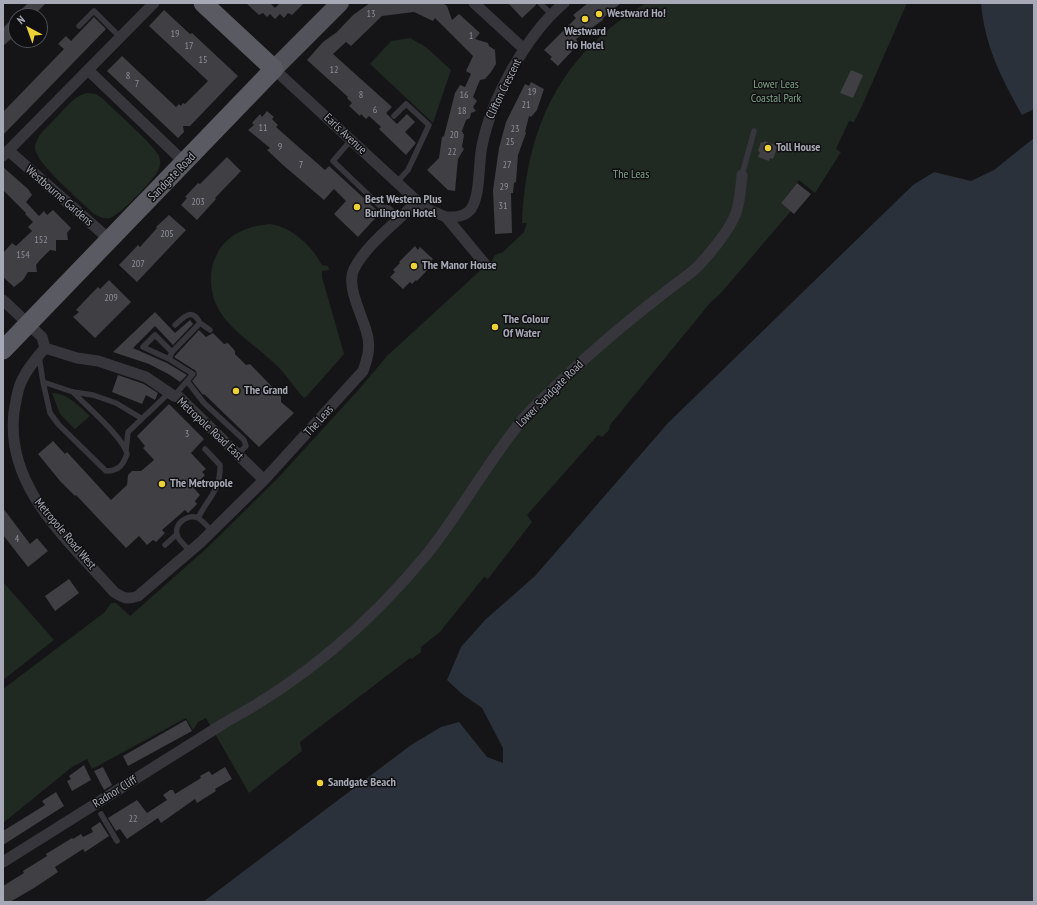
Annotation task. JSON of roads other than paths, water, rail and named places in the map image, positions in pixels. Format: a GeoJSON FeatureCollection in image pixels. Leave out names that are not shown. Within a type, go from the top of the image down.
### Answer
{"type":"FeatureCollection","features":[{"type":"Feature","properties":{"kind":"highway","name":"Earls Avenue"},"geometry":{"type":"LineString","coordinates":[[206,4],[274,69]]}},
{"type":"Feature","properties":{"kind":"highway","name":"Sandgate Road"},"geometry":{"type":"LineString","coordinates":[[3,350],[274,69]]}},
{"type":"Feature","properties":{"kind":"main road","name":"Sandgate Road"},"geometry":{"type":"LineString","coordinates":[[274,69],[340,3]]}},
{"type":"Feature","properties":{"kind":"street","name":"Westbourne Gardens"},"geometry":{"type":"LineString","coordinates":[[110,240],[6,154],[154,3]]}},
{"type":"Feature","properties":{"kind":"street"},"geometry":{"type":"LineString","coordinates":[[474,3],[524,49]]}},
{"type":"Feature","properties":{"kind":"street","name":"Clifton Crescent"},"geometry":{"type":"LineString","coordinates":[[446,217],[456,217],[465,214],[471,209],[476,199],[481,147],[496,101],[524,49],[551,14],[564,3]]}},
{"type":"Feature","properties":{"kind":"street","name":"Earls Avenue"},"geometry":{"type":"LineString","coordinates":[[274,69],[417,201],[427,209],[446,217],[485,264]]}},
{"type":"Feature","properties":{"kind":"street"},"geometry":{"type":"LineString","coordinates":[[88,70],[185,163]]}},
{"type":"Feature","properties":{"kind":"street","name":"Lower Sandgate Road"},"geometry":{"type":"LineString","coordinates":[[306,672],[355,630],[402,582],[427,553],[523,419],[607,338],[693,271],[703,260],[720,239],[735,214],[742,175]]}},
{"type":"Feature","properties":{"kind":"street","name":"The Leas"},"geometry":{"type":"LineString","coordinates":[[126,599],[138,596],[212,531],[264,480],[363,371],[368,359],[368,338],[353,285],[354,270],[364,254],[417,201]]}},
{"type":"Feature","properties":{"kind":"street"},"geometry":{"type":"LineString","coordinates":[[3,300],[42,337],[42,352]]}},
{"type":"Feature","properties":{"kind":"street","name":"Metropole Road East"},"geometry":{"type":"LineString","coordinates":[[42,352],[98,361],[146,377],[179,397],[264,480]]}},
{"type":"Feature","properties":{"kind":"street","name":"Metropole Road West"},"geometry":{"type":"LineString","coordinates":[[42,352],[22,380],[16,399],[12,439],[18,464],[36,501],[47,515],[114,592],[126,599]]}},
{"type":"Feature","properties":{"kind":"street","name":"Radnor Cliff"},"geometry":{"type":"LineString","coordinates":[[3,862],[223,718],[253,708],[306,672]]}},
{"type":"Feature","properties":{"kind":"lane"},"geometry":{"type":"LineString","coordinates":[[540,3],[551,14]]}},
{"type":"Feature","properties":{"kind":"lane"},"geometry":{"type":"LineString","coordinates":[[79,26],[94,11],[120,37]]}},
{"type":"Feature","properties":{"kind":"lane"},"geometry":{"type":"LineString","coordinates":[[394,116],[406,104],[429,124],[408,170],[397,182]]}},
{"type":"Feature","properties":{"kind":"lane"},"geometry":{"type":"LineString","coordinates":[[742,175],[754,131]]}},
{"type":"Feature","properties":{"kind":"lane"},"geometry":{"type":"LineString","coordinates":[[351,140],[333,162],[381,207],[389,208],[399,218]]}},
{"type":"Feature","properties":{"kind":"lane"},"geometry":{"type":"LineString","coordinates":[[175,326],[186,315],[191,314],[198,318],[200,323],[210,330]]}},
{"type":"Feature","properties":{"kind":"lane"},"geometry":{"type":"LineString","coordinates":[[169,359],[172,352],[200,323]]}},
{"type":"Feature","properties":{"kind":"lane"},"geometry":{"type":"LineString","coordinates":[[42,352],[43,382],[50,413],[59,425],[106,471],[113,471],[120,468],[127,454],[128,432],[141,418],[172,394],[194,374],[169,359],[144,348],[155,335],[172,352]]}},
{"type":"Feature","properties":{"kind":"lane"},"geometry":{"type":"LineString","coordinates":[[187,381],[204,403],[244,440],[246,446],[238,454]]}},
{"type":"Feature","properties":{"kind":"lane"},"geometry":{"type":"LineString","coordinates":[[43,382],[73,392],[93,395],[116,403],[141,418]]}},
{"type":"Feature","properties":{"kind":"lane"},"geometry":{"type":"LineString","coordinates":[[73,392],[116,436],[126,450]]}},
{"type":"Feature","properties":{"kind":"lane"},"geometry":{"type":"LineString","coordinates":[[198,518],[217,488],[220,480],[220,464],[205,450]]}},
{"type":"Feature","properties":{"kind":"lane"},"geometry":{"type":"LineString","coordinates":[[190,551],[177,534],[176,530],[179,522],[186,518],[198,518],[212,531]]}},
{"type":"Feature","properties":{"kind":"lane"},"geometry":{"type":"LineString","coordinates":[[165,545],[177,534]]}},
{"type":"Feature","properties":{"kind":"lane"},"geometry":{"type":"LineString","coordinates":[[100,814],[117,841]]}},
{"type":"Feature","properties":{"kind":"place","name":"Westward Ho!"},"geometry":{"type":"Point","coordinates":[599,14]}},
{"type":"Feature","properties":{"kind":"place","name":"Westward Ho Hotel"},"geometry":{"type":"Point","coordinates":[585,19]}},
{"type":"Feature","properties":{"kind":"place","name":"Toll House"},"geometry":{"type":"Point","coordinates":[768,148]}},
{"type":"Feature","properties":{"kind":"place","name":"Best Western Plus Burlington Hotel"},"geometry":{"type":"Point","coordinates":[357,207]}},
{"type":"Feature","properties":{"kind":"place","name":"The Manor House"},"geometry":{"type":"Point","coordinates":[414,266]}},
{"type":"Feature","properties":{"kind":"place","name":"The Colour Of Water"},"geometry":{"type":"Point","coordinates":[495,327]}},
{"type":"Feature","properties":{"kind":"place","name":"The Grand"},"geometry":{"type":"Point","coordinates":[236,391]}},
{"type":"Feature","properties":{"kind":"place","name":"The Metropole"},"geometry":{"type":"Point","coordinates":[162,484]}},
{"type":"Feature","properties":{"kind":"place","name":"Sandgate Beach"},"geometry":{"type":"Point","coordinates":[320,783]}},
{"type":"Feature","properties":{"kind":"park label","name":"Lower Leas Coastal Park"},"geometry":{"type":"Point","coordinates":[776,92]}}]}
